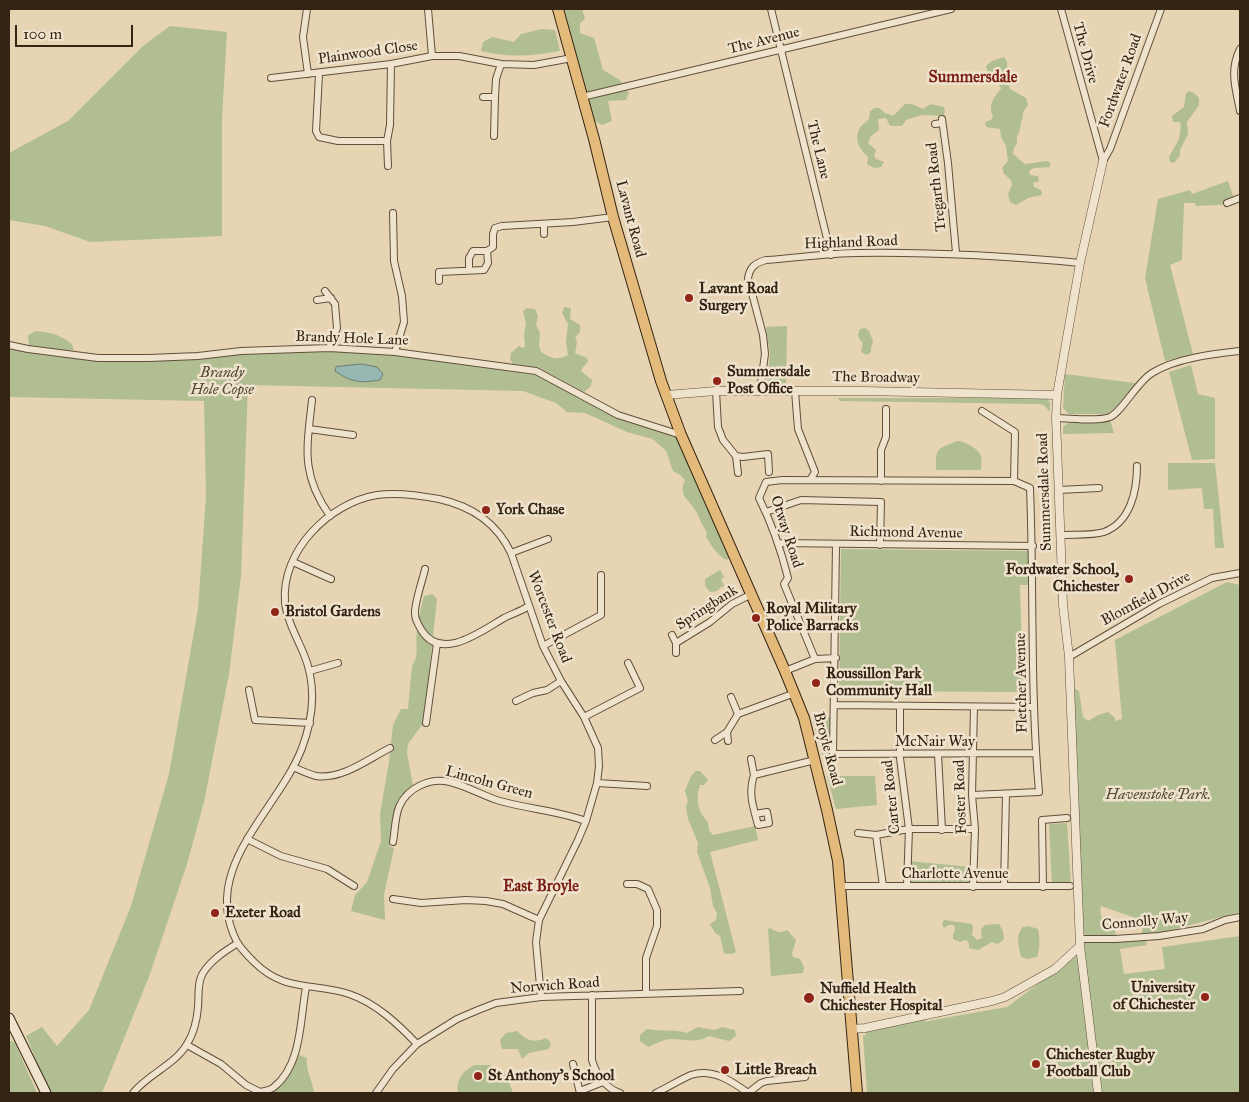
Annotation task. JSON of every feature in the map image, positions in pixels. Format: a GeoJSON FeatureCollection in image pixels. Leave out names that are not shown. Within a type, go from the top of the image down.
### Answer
{"type":"FeatureCollection","features":[{"type":"Feature","properties":{"kind":"main road","name":"Lavant Road"},"geometry":{"type":"LineString","coordinates":[[558,9],[643,324],[681,435]]}},
{"type":"Feature","properties":{"kind":"main road","name":"Broyle Road"},"geometry":{"type":"LineString","coordinates":[[681,435],[752,594],[804,718],[834,839],[840,886],[858,1093]]}},
{"type":"Feature","properties":{"kind":"main road"},"geometry":{"type":"LineString","coordinates":[[9,1018],[46,1093]]}},
{"type":"Feature","properties":{"kind":"street","name":"Plainwood Close"},"geometry":{"type":"LineString","coordinates":[[307,9],[303,37],[308,74]]}},
{"type":"Feature","properties":{"kind":"street","name":"Plainwood Close"},"geometry":{"type":"LineString","coordinates":[[428,9],[432,56]]}},
{"type":"Feature","properties":{"kind":"street","name":"The Lane"},"geometry":{"type":"LineString","coordinates":[[771,9],[831,255]]}},
{"type":"Feature","properties":{"kind":"street","name":"The Avenue"},"geometry":{"type":"LineString","coordinates":[[582,97],[951,9]]}},
{"type":"Feature","properties":{"kind":"street","name":"The Drive"},"geometry":{"type":"LineString","coordinates":[[1061,9],[1103,161]]}},
{"type":"Feature","properties":{"kind":"street","name":"Fordwater Road"},"geometry":{"type":"LineString","coordinates":[[1103,161],[1110,149],[1161,9]]}},
{"type":"Feature","properties":{"kind":"street"},"geometry":{"type":"LineString","coordinates":[[1240,49],[1234,61],[1234,80],[1240,111]]}},
{"type":"Feature","properties":{"kind":"street","name":"Plainwood Close"},"geometry":{"type":"LineString","coordinates":[[271,78],[319,74],[392,64],[432,56],[459,56],[501,64],[534,64],[572,58]]}},
{"type":"Feature","properties":{"kind":"street"},"geometry":{"type":"LineString","coordinates":[[388,166],[387,142],[390,125],[392,64]]}},
{"type":"Feature","properties":{"kind":"street"},"geometry":{"type":"LineString","coordinates":[[494,136],[494,96],[496,79],[501,64]]}},
{"type":"Feature","properties":{"kind":"street"},"geometry":{"type":"LineString","coordinates":[[319,74],[316,131],[318,137],[338,141],[387,142]]}},
{"type":"Feature","properties":{"kind":"street"},"geometry":{"type":"LineString","coordinates":[[483,97],[494,96]]}},
{"type":"Feature","properties":{"kind":"street","name":"Tregarth Road"},"geometry":{"type":"LineString","coordinates":[[935,124],[942,121],[948,163],[956,253]]}},
{"type":"Feature","properties":{"kind":"street","name":"Summersdale Road"},"geometry":{"type":"LineString","coordinates":[[1098,1093],[1080,942],[1069,657],[1063,605],[1056,418],[1057,395],[1080,264],[1103,161]]}},
{"type":"Feature","properties":{"kind":"street"},"geometry":{"type":"LineString","coordinates":[[1227,203],[1240,198]]}},
{"type":"Feature","properties":{"kind":"street"},"geometry":{"type":"LineString","coordinates":[[393,213],[394,261],[404,307],[404,322],[395,352]]}},
{"type":"Feature","properties":{"kind":"street"},"geometry":{"type":"LineString","coordinates":[[469,270],[469,258],[473,251],[487,252],[493,248],[495,228],[614,217]]}},
{"type":"Feature","properties":{"kind":"street"},"geometry":{"type":"LineString","coordinates":[[544,224],[544,234]]}},
{"type":"Feature","properties":{"kind":"street"},"geometry":{"type":"LineString","coordinates":[[439,281],[439,272],[484,270],[488,263],[487,252]]}},
{"type":"Feature","properties":{"kind":"street","name":"Highland Road"},"geometry":{"type":"LineString","coordinates":[[760,392],[765,354],[763,335],[748,278],[749,270],[756,263],[766,260],[856,253],[956,253],[1015,256],[1080,264]]}},
{"type":"Feature","properties":{"kind":"street"},"geometry":{"type":"LineString","coordinates":[[325,291],[335,304],[337,328],[329,348]]}},
{"type":"Feature","properties":{"kind":"street"},"geometry":{"type":"LineString","coordinates":[[317,300],[331,298]]}},
{"type":"Feature","properties":{"kind":"street","name":"Brandy Hole Lane"},"geometry":{"type":"LineString","coordinates":[[9,345],[98,358],[198,356],[267,350],[329,348],[395,352],[536,371],[618,415],[681,435]]}},
{"type":"Feature","properties":{"kind":"street"},"geometry":{"type":"LineString","coordinates":[[1056,418],[1111,416],[1140,383],[1162,367],[1200,357],[1240,351]]}},
{"type":"Feature","properties":{"kind":"street","name":"The Broadway"},"geometry":{"type":"LineString","coordinates":[[666,395],[716,392],[863,391],[1057,395]]}},
{"type":"Feature","properties":{"kind":"street"},"geometry":{"type":"LineString","coordinates":[[716,392],[718,427],[723,440],[736,456],[738,473]]}},
{"type":"Feature","properties":{"kind":"street"},"geometry":{"type":"LineString","coordinates":[[795,392],[798,429],[815,472],[810,480]]}},
{"type":"Feature","properties":{"kind":"street"},"geometry":{"type":"LineString","coordinates":[[312,400],[307,458],[310,479],[321,504],[330,516]]}},
{"type":"Feature","properties":{"kind":"street"},"geometry":{"type":"LineString","coordinates":[[880,481],[881,450],[886,437],[886,409]]}},
{"type":"Feature","properties":{"kind":"street"},"geometry":{"type":"LineString","coordinates":[[982,411],[1015,432],[1014,481]]}},
{"type":"Feature","properties":{"kind":"street"},"geometry":{"type":"LineString","coordinates":[[309,429],[353,435]]}},
{"type":"Feature","properties":{"kind":"street"},"geometry":{"type":"LineString","coordinates":[[736,456],[768,454],[769,472]]}},
{"type":"Feature","properties":{"kind":"street"},"geometry":{"type":"LineString","coordinates":[[1061,535],[1105,532],[1118,523],[1125,515],[1135,493],[1137,466]]}},
{"type":"Feature","properties":{"kind":"street","name":"Otway Road"},"geometry":{"type":"LineString","coordinates":[[815,659],[784,584],[788,578],[779,543],[759,498],[766,482],[782,480],[1014,481]]}},
{"type":"Feature","properties":{"kind":"street","name":"Fletcher Avenue"},"geometry":{"type":"LineString","coordinates":[[1006,794],[1039,792],[1034,707],[1033,546],[1030,488],[1014,481]]}},
{"type":"Feature","properties":{"kind":"street"},"geometry":{"type":"LineString","coordinates":[[1059,490],[1099,488]]}},
{"type":"Feature","properties":{"kind":"street","name":"Worcester Road"},"geometry":{"type":"LineString","coordinates":[[417,1044],[401,1027],[360,998],[348,994],[282,982],[268,975],[247,955],[238,943],[228,919],[226,893],[232,869],[247,839],[279,792],[293,767],[302,749],[310,723],[313,694],[310,671],[292,628],[285,601],[285,586],[293,562],[309,534],[330,516],[352,503],[375,495],[403,494],[432,498],[462,506],[485,519],[501,535],[511,553],[543,646],[561,681],[584,716],[598,748],[599,766],[597,783],[586,821],[539,920],[536,942],[541,997]]}},
{"type":"Feature","properties":{"kind":"street"},"geometry":{"type":"LineString","coordinates":[[766,512],[801,500],[880,502],[880,545]]}},
{"type":"Feature","properties":{"kind":"street"},"geometry":{"type":"LineString","coordinates":[[511,553],[548,539]]}},
{"type":"Feature","properties":{"kind":"street","name":"Richmond Avenue"},"geometry":{"type":"LineString","coordinates":[[779,543],[1033,546]]}},
{"type":"Feature","properties":{"kind":"street"},"geometry":{"type":"LineString","coordinates":[[836,544],[835,705],[1034,707]]}},
{"type":"Feature","properties":{"kind":"street"},"geometry":{"type":"LineString","coordinates":[[293,562],[331,578]]}},
{"type":"Feature","properties":{"kind":"street"},"geometry":{"type":"LineString","coordinates":[[425,569],[414,612],[417,622],[426,637],[437,643],[453,643],[466,640],[529,606]]}},
{"type":"Feature","properties":{"kind":"street","name":"Blomfield Drive"},"geometry":{"type":"LineString","coordinates":[[1069,657],[1159,604],[1212,578],[1240,573]]}},
{"type":"Feature","properties":{"kind":"street"},"geometry":{"type":"LineString","coordinates":[[543,646],[601,615],[601,575]]}},
{"type":"Feature","properties":{"kind":"street","name":"Springbank"},"geometry":{"type":"LineString","coordinates":[[676,643],[710,622],[732,604],[752,594]]}},
{"type":"Feature","properties":{"kind":"street","name":"Springbank"},"geometry":{"type":"LineString","coordinates":[[672,635],[676,643],[676,653]]}},
{"type":"Feature","properties":{"kind":"street"},"geometry":{"type":"LineString","coordinates":[[426,723],[437,643]]}},
{"type":"Feature","properties":{"kind":"street"},"geometry":{"type":"LineString","coordinates":[[785,671],[815,659],[836,658]]}},
{"type":"Feature","properties":{"kind":"street"},"geometry":{"type":"LineString","coordinates":[[310,671],[338,663]]}},
{"type":"Feature","properties":{"kind":"street"},"geometry":{"type":"LineString","coordinates":[[584,716],[640,688],[628,663]]}},
{"type":"Feature","properties":{"kind":"street"},"geometry":{"type":"LineString","coordinates":[[516,701],[533,693],[546,690],[561,681]]}},
{"type":"Feature","properties":{"kind":"street"},"geometry":{"type":"LineString","coordinates":[[250,690],[255,720],[310,723]]}},
{"type":"Feature","properties":{"kind":"street"},"geometry":{"type":"LineString","coordinates":[[715,740],[727,732],[738,714],[795,693]]}},
{"type":"Feature","properties":{"kind":"street"},"geometry":{"type":"LineString","coordinates":[[731,697],[738,714]]}},
{"type":"Feature","properties":{"kind":"street","name":"McNair Way"},"geometry":{"type":"LineString","coordinates":[[835,705],[833,754],[972,755],[1036,753]]}},
{"type":"Feature","properties":{"kind":"street","name":"Carter Road"},"geometry":{"type":"LineString","coordinates":[[900,706],[900,754],[909,830],[906,886]]}},
{"type":"Feature","properties":{"kind":"street","name":"Foster Road"},"geometry":{"type":"LineString","coordinates":[[973,887],[975,829],[972,795],[972,755],[974,707]]}},
{"type":"Feature","properties":{"kind":"street"},"geometry":{"type":"LineString","coordinates":[[727,732],[728,742]]}},
{"type":"Feature","properties":{"kind":"street"},"geometry":{"type":"LineString","coordinates":[[293,767],[316,776],[335,775],[343,773],[390,748]]}},
{"type":"Feature","properties":{"kind":"street"},"geometry":{"type":"LineString","coordinates":[[938,754],[942,830]]}},
{"type":"Feature","properties":{"kind":"street"},"geometry":{"type":"LineString","coordinates":[[750,759],[754,775],[750,790],[755,814]]}},
{"type":"Feature","properties":{"kind":"street"},"geometry":{"type":"LineString","coordinates":[[754,775],[815,760]]}},
{"type":"Feature","properties":{"kind":"street","name":"Lincoln Green"},"geometry":{"type":"LineString","coordinates":[[394,842],[398,808],[416,788],[431,781],[449,782],[500,801],[558,812],[586,821]]}},
{"type":"Feature","properties":{"kind":"street"},"geometry":{"type":"LineString","coordinates":[[597,783],[647,786]]}},
{"type":"Feature","properties":{"kind":"street"},"geometry":{"type":"LineString","coordinates":[[972,795],[1006,794],[1004,886]]}},
{"type":"Feature","properties":{"kind":"street"},"geometry":{"type":"LineString","coordinates":[[1043,887],[1042,820],[1067,818]]}},
{"type":"Feature","properties":{"kind":"street"},"geometry":{"type":"LineString","coordinates":[[858,833],[876,835],[909,830],[975,829]]}},
{"type":"Feature","properties":{"kind":"street"},"geometry":{"type":"LineString","coordinates":[[876,835],[883,886]]}},
{"type":"Feature","properties":{"kind":"street"},"geometry":{"type":"LineString","coordinates":[[247,839],[280,856],[327,869],[354,886]]}},
{"type":"Feature","properties":{"kind":"street"},"geometry":{"type":"LineString","coordinates":[[627,884],[638,884],[648,889],[657,910],[657,926],[646,958],[646,993]]}},
{"type":"Feature","properties":{"kind":"street","name":"Charlotte Avenue"},"geometry":{"type":"LineString","coordinates":[[840,886],[1070,886]]}},
{"type":"Feature","properties":{"kind":"street"},"geometry":{"type":"LineString","coordinates":[[393,899],[421,903],[461,900],[486,901],[508,906],[539,920]]}},
{"type":"Feature","properties":{"kind":"street","name":"Connolly Way"},"geometry":{"type":"LineString","coordinates":[[1080,942],[1159,936],[1203,929],[1225,920],[1240,917]]}},
{"type":"Feature","properties":{"kind":"street"},"geometry":{"type":"LineString","coordinates":[[852,1029],[865,1028],[1005,997],[1055,969],[1080,942]]}},
{"type":"Feature","properties":{"kind":"street"},"geometry":{"type":"LineString","coordinates":[[134,1093],[141,1084],[187,1045],[193,1031],[202,974],[225,951],[238,943]]}},
{"type":"Feature","properties":{"kind":"street"},"geometry":{"type":"LineString","coordinates":[[187,1045],[220,1064],[246,1085],[260,1093],[274,1088],[288,1071],[294,1057],[306,987]]}},
{"type":"Feature","properties":{"kind":"street","name":"Norwich Road"},"geometry":{"type":"LineString","coordinates":[[376,1093],[393,1069],[417,1044],[457,1019],[505,1001],[541,997],[740,991]]}},
{"type":"Feature","properties":{"kind":"street"},"geometry":{"type":"LineString","coordinates":[[592,995],[592,1060],[595,1070],[603,1082],[620,1093]]}},
{"type":"Feature","properties":{"kind":"street"},"geometry":{"type":"LineString","coordinates":[[573,1064],[580,1092],[603,1082]]}},
{"type":"Feature","properties":{"kind":"street"},"geometry":{"type":"LineString","coordinates":[[656,1093],[692,1075],[706,1073],[727,1079],[748,1093],[767,1081],[805,1077]]}},
{"type":"Feature","properties":{"kind":"green space"},"geometry":{"type":"Polygon","coordinates":[[[562,9],[582,9],[585,19],[580,23],[580,33],[594,38],[603,70],[620,80],[629,93],[626,100],[608,101],[612,121],[602,125],[593,120],[562,9]]]}},
{"type":"Feature","properties":{"kind":"green space"},"geometry":{"type":"Polygon","coordinates":[[[170,26],[227,32],[222,119],[222,236],[90,242],[45,226],[9,220],[9,153],[68,121],[143,46],[170,26]]]}},
{"type":"Feature","properties":{"kind":"green space"},"geometry":{"type":"Polygon","coordinates":[[[542,29],[555,30],[560,51],[521,56],[481,51],[483,42],[492,37],[514,42],[521,34],[542,29]]]}},
{"type":"Feature","properties":{"kind":"green space"},"geometry":{"type":"Polygon","coordinates":[[[1004,57],[1007,62],[1007,77],[1010,89],[1026,98],[1028,105],[1023,112],[1013,154],[1025,164],[1047,161],[1050,163],[1050,167],[1034,168],[1029,171],[1030,175],[1038,176],[1039,181],[1033,183],[1034,187],[1041,190],[1042,195],[1028,198],[1016,205],[1010,202],[1008,194],[1012,185],[1011,180],[1004,174],[1002,168],[1008,161],[1006,146],[1001,137],[1000,129],[986,127],[985,122],[993,117],[992,102],[1001,89],[996,79],[989,77],[986,66],[992,61],[1004,57]]]}},
{"type":"Feature","properties":{"kind":"green space"},"geometry":{"type":"Polygon","coordinates":[[[1189,91],[1199,98],[1199,105],[1187,122],[1188,134],[1180,150],[1180,155],[1174,163],[1170,162],[1169,157],[1179,139],[1181,124],[1173,122],[1172,116],[1184,107],[1186,93],[1189,91]]]}},
{"type":"Feature","properties":{"kind":"green space"},"geometry":{"type":"Polygon","coordinates":[[[905,104],[912,104],[923,109],[931,104],[944,107],[945,112],[943,116],[921,115],[906,120],[902,126],[890,126],[886,118],[878,119],[879,130],[871,136],[868,143],[876,150],[874,156],[876,159],[884,162],[881,167],[874,168],[867,164],[868,157],[858,144],[858,132],[868,120],[870,111],[875,108],[879,108],[893,116],[905,104]]]}},
{"type":"Feature","properties":{"kind":"green space"},"geometry":{"type":"Polygon","coordinates":[[[1228,181],[1236,204],[1196,206],[1195,203],[1184,203],[1182,260],[1170,265],[1193,354],[1165,361],[1145,278],[1158,199],[1190,190],[1192,194],[1228,181]]]}},
{"type":"Feature","properties":{"kind":"green space"},"geometry":{"type":"Polygon","coordinates":[[[564,307],[571,308],[570,319],[580,325],[580,332],[575,338],[577,342],[575,353],[587,358],[588,362],[581,371],[592,380],[591,386],[584,392],[537,367],[513,364],[510,359],[511,353],[519,346],[525,347],[524,334],[526,324],[523,311],[527,308],[535,309],[538,316],[536,325],[540,333],[539,346],[541,352],[554,358],[568,355],[566,342],[568,324],[562,313],[564,307]]]}},
{"type":"Feature","properties":{"kind":"green space"},"geometry":{"type":"Polygon","coordinates":[[[787,326],[786,389],[773,389],[767,382],[770,354],[766,327],[787,326]]]}},
{"type":"Feature","properties":{"kind":"green space"},"geometry":{"type":"Polygon","coordinates":[[[865,328],[869,331],[873,341],[871,352],[867,355],[861,352],[863,343],[858,335],[860,329],[865,328]]]}},
{"type":"Feature","properties":{"kind":"green space"},"geometry":{"type":"Polygon","coordinates":[[[36,331],[51,333],[63,338],[72,344],[74,352],[29,347],[28,335],[36,331]]]}},
{"type":"Feature","properties":{"kind":"green space","name":"Brandy Hole Copse"},"geometry":{"type":"Polygon","coordinates":[[[9,347],[98,360],[329,350],[385,353],[536,374],[617,417],[678,436],[732,557],[726,560],[717,553],[708,541],[706,537],[707,532],[684,494],[683,486],[685,480],[673,471],[666,451],[653,439],[627,432],[585,413],[567,412],[556,403],[523,391],[248,385],[241,576],[229,674],[204,802],[187,864],[150,974],[102,1093],[50,1093],[26,1036],[42,1027],[57,1046],[89,1010],[131,906],[169,774],[198,609],[206,496],[204,401],[9,397],[9,347]]]}},
{"type":"Feature","properties":{"kind":"green space"},"geometry":{"type":"Polygon","coordinates":[[[1191,365],[1198,394],[1215,398],[1215,459],[1192,460],[1169,372],[1191,365]]]}},
{"type":"Feature","properties":{"kind":"green space"},"geometry":{"type":"Polygon","coordinates":[[[1065,374],[1135,384],[1109,414],[1069,414],[1063,408],[1065,374]]]}},
{"type":"Feature","properties":{"kind":"green space"},"geometry":{"type":"Polygon","coordinates":[[[838,398],[1046,398],[1050,402],[1050,412],[1044,405],[1039,404],[840,401],[838,398]]]}},
{"type":"Feature","properties":{"kind":"green space"},"geometry":{"type":"Polygon","coordinates":[[[1110,420],[1114,433],[1063,434],[1063,427],[1069,422],[1110,420]]]}},
{"type":"Feature","properties":{"kind":"green space"},"geometry":{"type":"Polygon","coordinates":[[[957,441],[967,444],[978,451],[981,459],[981,470],[936,470],[936,457],[939,450],[957,441]]]}},
{"type":"Feature","properties":{"kind":"green space"},"geometry":{"type":"Polygon","coordinates":[[[1168,463],[1215,463],[1224,548],[1215,548],[1213,509],[1204,509],[1202,488],[1168,490],[1168,463]]]}},
{"type":"Feature","properties":{"kind":"green space"},"geometry":{"type":"Polygon","coordinates":[[[841,549],[1028,551],[1028,585],[1020,585],[1023,692],[839,691],[841,549]]]}},
{"type":"Feature","properties":{"kind":"green space"},"geometry":{"type":"Polygon","coordinates":[[[720,570],[724,577],[721,579],[724,586],[717,591],[710,592],[705,586],[705,579],[720,570]]]}},
{"type":"Feature","properties":{"kind":"green space","name":"Havenstoke Park."},"geometry":{"type":"Polygon","coordinates":[[[1227,582],[1240,585],[1240,912],[1141,938],[1144,921],[1101,906],[1101,916],[1105,922],[1115,928],[1116,939],[1084,940],[1073,688],[1079,691],[1083,717],[1088,721],[1108,712],[1115,718],[1115,721],[1122,719],[1115,640],[1227,582]]]}},
{"type":"Feature","properties":{"kind":"green space"},"geometry":{"type":"Polygon","coordinates":[[[432,594],[437,599],[424,722],[408,744],[407,753],[413,786],[407,792],[389,846],[394,848],[384,895],[385,920],[351,911],[355,895],[367,882],[381,841],[380,814],[393,725],[401,709],[408,709],[412,666],[417,654],[418,622],[424,596],[432,594]]]}},
{"type":"Feature","properties":{"kind":"green space"},"geometry":{"type":"Polygon","coordinates":[[[812,717],[833,717],[832,763],[825,763],[812,717]]]}},
{"type":"Feature","properties":{"kind":"green space"},"geometry":{"type":"Polygon","coordinates":[[[696,771],[700,771],[708,780],[704,785],[700,785],[698,800],[700,810],[708,822],[709,830],[713,835],[755,826],[758,840],[710,852],[736,952],[732,954],[724,953],[720,936],[715,933],[710,924],[716,920],[717,913],[713,906],[710,888],[697,852],[698,843],[688,819],[686,807],[688,801],[685,791],[691,776],[696,771]]]}},
{"type":"Feature","properties":{"kind":"green space"},"geometry":{"type":"Polygon","coordinates":[[[827,776],[875,776],[877,805],[836,809],[827,776]]]}},
{"type":"Feature","properties":{"kind":"green space"},"geometry":{"type":"Polygon","coordinates":[[[1067,823],[1071,885],[1052,885],[1049,824],[1067,823]]]}},
{"type":"Feature","properties":{"kind":"green space"},"geometry":{"type":"Polygon","coordinates":[[[908,861],[972,867],[970,884],[909,883],[908,861]]]}},
{"type":"Feature","properties":{"kind":"green space"},"geometry":{"type":"Polygon","coordinates":[[[944,920],[972,924],[972,935],[977,940],[982,938],[981,929],[985,925],[999,924],[1003,931],[1004,939],[998,944],[992,942],[978,950],[969,948],[969,943],[966,940],[960,942],[953,939],[954,925],[944,928],[942,924],[944,920]]]}},
{"type":"Feature","properties":{"kind":"green space"},"geometry":{"type":"Polygon","coordinates":[[[1028,926],[1038,929],[1039,951],[1037,957],[1027,959],[1021,957],[1018,937],[1023,927],[1028,926]]]}},
{"type":"Feature","properties":{"kind":"green space"},"geometry":{"type":"Polygon","coordinates":[[[768,929],[779,932],[787,930],[796,940],[792,953],[793,957],[800,959],[804,967],[803,973],[771,976],[768,929]]]}},
{"type":"Feature","properties":{"kind":"green space"},"geometry":{"type":"Polygon","coordinates":[[[1240,936],[1240,1093],[867,1093],[863,1036],[866,1035],[865,1029],[924,1016],[926,1022],[1007,1007],[1084,950],[1084,943],[1146,940],[1147,945],[1120,949],[1124,974],[1165,969],[1162,947],[1240,936]]]}},
{"type":"Feature","properties":{"kind":"green space"},"geometry":{"type":"Polygon","coordinates":[[[698,1027],[714,1030],[722,1027],[735,1030],[736,1036],[729,1041],[709,1036],[700,1040],[669,1039],[648,1047],[640,1041],[640,1035],[647,1029],[687,1033],[698,1027]]]}},
{"type":"Feature","properties":{"kind":"green space"},"geometry":{"type":"Polygon","coordinates":[[[517,1031],[530,1040],[546,1038],[551,1043],[549,1049],[529,1053],[522,1059],[518,1049],[502,1049],[500,1040],[506,1033],[517,1031]]]}},
{"type":"Feature","properties":{"kind":"green space"},"geometry":{"type":"Polygon","coordinates":[[[9,1042],[15,1043],[37,1093],[9,1093],[9,1042]]]}},
{"type":"Feature","properties":{"kind":"green space"},"geometry":{"type":"Polygon","coordinates":[[[299,1055],[307,1058],[307,1067],[314,1093],[268,1093],[283,1082],[291,1072],[299,1055]]]}},
{"type":"Feature","properties":{"kind":"green space"},"geometry":{"type":"Polygon","coordinates":[[[475,1065],[490,1065],[506,1074],[513,1093],[458,1093],[457,1089],[461,1076],[467,1069],[475,1065]]]}},
{"type":"Feature","properties":{"kind":"water"},"geometry":{"type":"Polygon","coordinates":[[[361,364],[377,367],[383,374],[380,380],[357,381],[335,371],[336,367],[361,364]]]}},
{"type":"Feature","properties":{"kind":"place","name":"Lavant Road Surgery"},"geometry":{"type":"Point","coordinates":[689,298]}},
{"type":"Feature","properties":{"kind":"place","name":"Summersdale Post Office"},"geometry":{"type":"Point","coordinates":[717,381]}},
{"type":"Feature","properties":{"kind":"place","name":"York Chase"},"geometry":{"type":"Point","coordinates":[486,510]}},
{"type":"Feature","properties":{"kind":"place","name":"Fordwater School, Chichester"},"geometry":{"type":"Point","coordinates":[1129,579]}},
{"type":"Feature","properties":{"kind":"place","name":"Bristol Gardens"},"geometry":{"type":"Point","coordinates":[275,612]}},
{"type":"Feature","properties":{"kind":"place","name":"Royal Military Police Barracks"},"geometry":{"type":"Point","coordinates":[756,618]}},
{"type":"Feature","properties":{"kind":"place","name":"Roussillon Park Community Hall"},"geometry":{"type":"Point","coordinates":[816,683]}},
{"type":"Feature","properties":{"kind":"place","name":"Exeter Road"},"geometry":{"type":"Point","coordinates":[215,913]}},
{"type":"Feature","properties":{"kind":"place","name":"University of Chichester"},"geometry":{"type":"Point","coordinates":[1205,997]}},
{"type":"Feature","properties":{"kind":"place","name":"Nuffield Health Chichester Hospital"},"geometry":{"type":"Point","coordinates":[809,998]}},
{"type":"Feature","properties":{"kind":"place","name":"Chichester Rugby Football Club"},"geometry":{"type":"Point","coordinates":[1036,1064]}},
{"type":"Feature","properties":{"kind":"place","name":"Little Breach"},"geometry":{"type":"Point","coordinates":[725,1070]}},
{"type":"Feature","properties":{"kind":"place","name":"St Anthony's School"},"geometry":{"type":"Point","coordinates":[478,1076]}},
{"type":"Feature","properties":{"kind":"district","name":"Summersdale"},"geometry":{"type":"Point","coordinates":[973,78]}},
{"type":"Feature","properties":{"kind":"district","name":"East Broyle"},"geometry":{"type":"Point","coordinates":[541,887]}}]}
